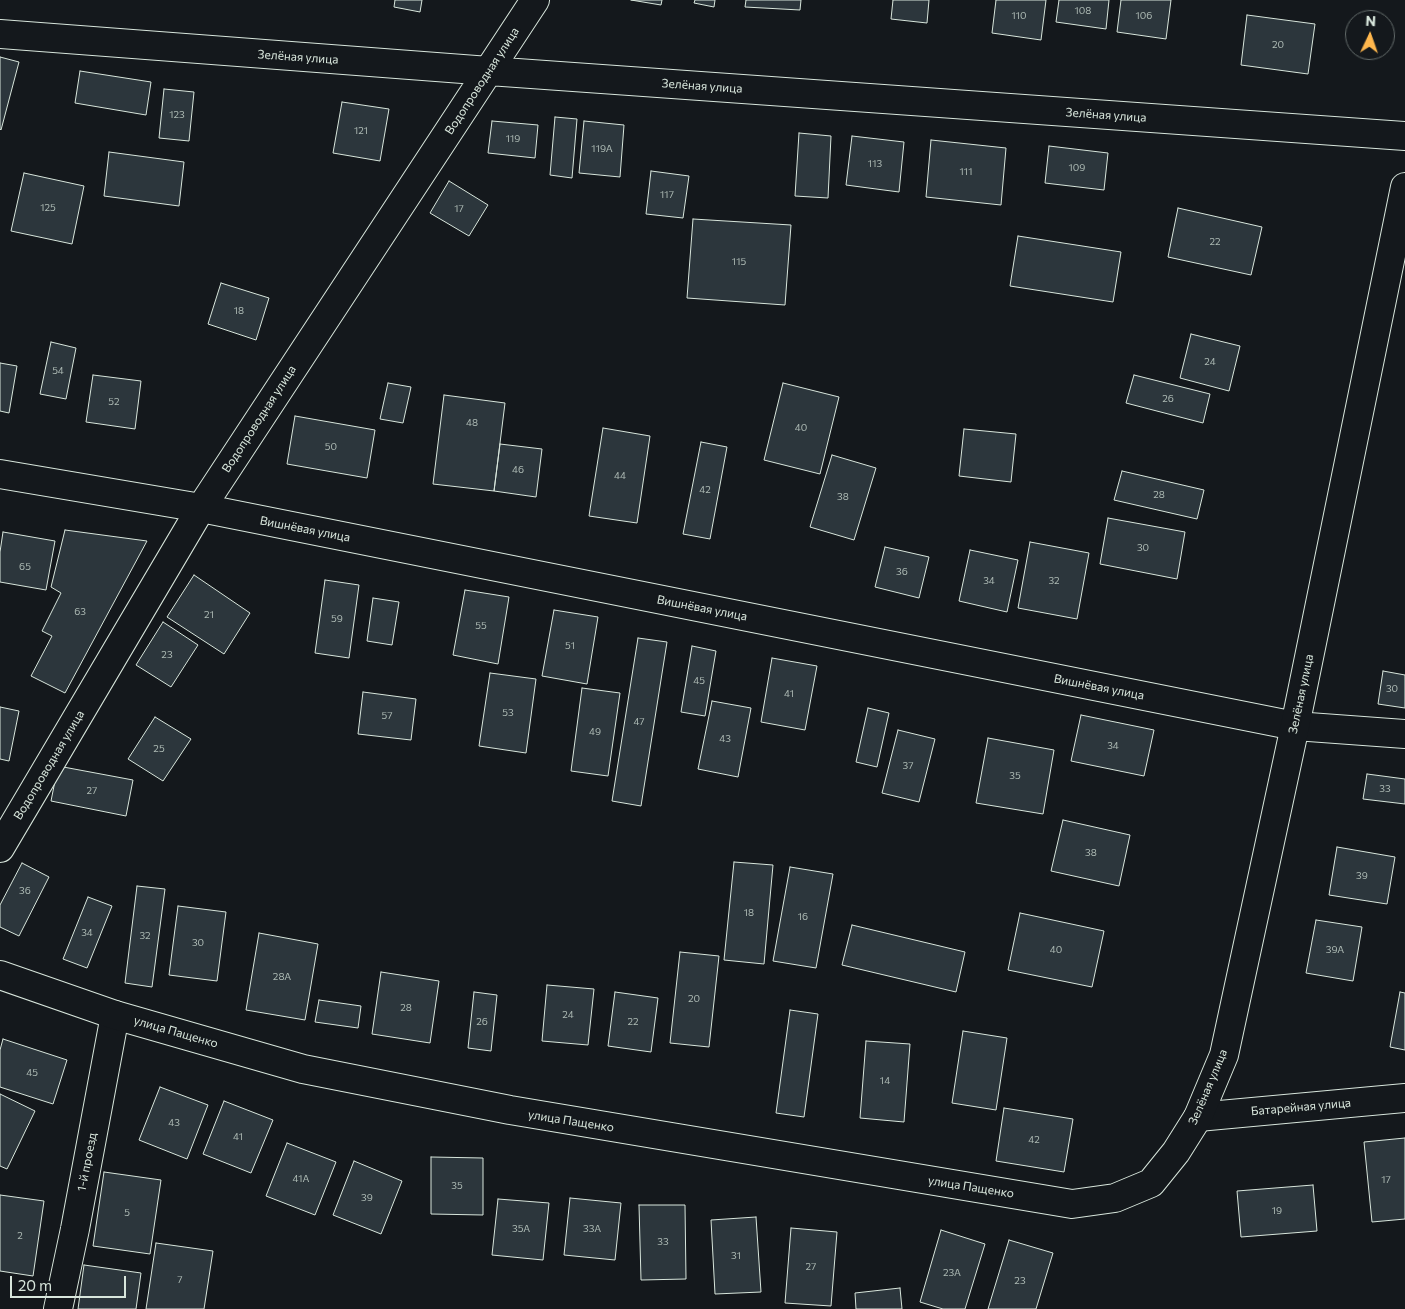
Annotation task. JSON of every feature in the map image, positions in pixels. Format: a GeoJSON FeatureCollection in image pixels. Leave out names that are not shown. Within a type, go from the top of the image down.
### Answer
{"type":"FeatureCollection","features":[{"type":"Feature","properties":{"kind":"street","name":"Водопроводная улица"},"geometry":{"type":"LineString","coordinates":[[0,848],[200,508],[535,0]]}},
{"type":"Feature","properties":{"kind":"street","name":"Зелёная улица"},"geometry":{"type":"LineString","coordinates":[[0,34],[1405,136]]}},
{"type":"Feature","properties":{"kind":"street","name":"Зелёная улица"},"geometry":{"type":"LineString","coordinates":[[1151,1183],[1176,1152],[1198,1117],[1224,1055],[1295,726],[1405,187]]}},
{"type":"Feature","properties":{"kind":"street","name":"Вишнёвая улица"},"geometry":{"type":"LineString","coordinates":[[0,474],[200,508],[1295,726],[1405,734]]}},
{"type":"Feature","properties":{"kind":"street","name":"улица Пащенко"},"geometry":{"type":"LineString","coordinates":[[0,975],[115,1015],[303,1068],[510,1110],[1072,1204],[1115,1198],[1151,1183]]}},
{"type":"Feature","properties":{"kind":"street","name":"1-й проезд"},"geometry":{"type":"LineString","coordinates":[[58,1309],[115,1015]]}},
{"type":"Feature","properties":{"kind":"street","name":"Батарейная улица"},"geometry":{"type":"LineString","coordinates":[[1198,1117],[1405,1098]]}},
{"type":"Feature","properties":{"kind":"building"},"geometry":{"type":"Polygon","coordinates":[[[395,0],[422,0],[420,12],[394,7],[395,0]]]}},
{"type":"Feature","properties":{"kind":"building"},"geometry":{"type":"Polygon","coordinates":[[[631,0],[662,0],[661,5],[631,0]]]}},
{"type":"Feature","properties":{"kind":"building"},"geometry":{"type":"Polygon","coordinates":[[[695,0],[715,0],[714,7],[694,3],[695,0]]]}},
{"type":"Feature","properties":{"kind":"building"},"geometry":{"type":"Polygon","coordinates":[[[746,0],[801,0],[800,10],[745,7],[746,0]]]}},
{"type":"Feature","properties":{"kind":"building"},"geometry":{"type":"Polygon","coordinates":[[[893,0],[929,0],[927,23],[891,19],[893,0]]]}},
{"type":"Feature","properties":{"kind":"building"},"geometry":{"type":"Polygon","coordinates":[[[996,0],[1046,0],[1041,40],[992,33],[996,0]]]}},
{"type":"Feature","properties":{"kind":"building"},"geometry":{"type":"Polygon","coordinates":[[[1059,0],[1109,0],[1106,29],[1056,22],[1059,0]]]}},
{"type":"Feature","properties":{"kind":"building"},"geometry":{"type":"Polygon","coordinates":[[[1121,0],[1171,0],[1166,39],[1117,32],[1121,0]]]}},
{"type":"Feature","properties":{"kind":"building"},"geometry":{"type":"Polygon","coordinates":[[[1247,15],[1315,24],[1308,74],[1241,65],[1247,15]]]}},
{"type":"Feature","properties":{"kind":"building"},"geometry":{"type":"Polygon","coordinates":[[[0,57],[19,62],[1,130],[0,129],[0,57]]]}},
{"type":"Feature","properties":{"kind":"building"},"geometry":{"type":"Polygon","coordinates":[[[80,71],[151,82],[146,115],[75,103],[80,71]]]}},
{"type":"Feature","properties":{"kind":"building"},"geometry":{"type":"Polygon","coordinates":[[[164,89],[194,92],[189,141],[159,138],[164,89]]]}},
{"type":"Feature","properties":{"kind":"building"},"geometry":{"type":"Polygon","coordinates":[[[342,102],[389,109],[380,161],[333,153],[342,102]]]}},
{"type":"Feature","properties":{"kind":"building"},"geometry":{"type":"Polygon","coordinates":[[[555,117],[577,119],[572,178],[550,175],[555,117]]]}},
{"type":"Feature","properties":{"kind":"building"},"geometry":{"type":"Polygon","coordinates":[[[492,121],[538,125],[535,158],[488,153],[492,121]]]}},
{"type":"Feature","properties":{"kind":"building"},"geometry":{"type":"Polygon","coordinates":[[[584,121],[624,125],[620,177],[579,173],[584,121]]]}},
{"type":"Feature","properties":{"kind":"building"},"geometry":{"type":"Polygon","coordinates":[[[799,133],[831,136],[828,198],[795,196],[799,133]]]}},
{"type":"Feature","properties":{"kind":"building"},"geometry":{"type":"Polygon","coordinates":[[[852,136],[904,142],[899,192],[846,185],[852,136]]]}},
{"type":"Feature","properties":{"kind":"building"},"geometry":{"type":"Polygon","coordinates":[[[931,140],[1006,148],[1001,205],[926,197],[931,140]]]}},
{"type":"Feature","properties":{"kind":"building"},"geometry":{"type":"Polygon","coordinates":[[[1049,146],[1108,153],[1104,190],[1045,183],[1049,146]]]}},
{"type":"Feature","properties":{"kind":"building"},"geometry":{"type":"Polygon","coordinates":[[[109,152],[184,162],[179,206],[104,196],[109,152]]]}},
{"type":"Feature","properties":{"kind":"building"},"geometry":{"type":"Polygon","coordinates":[[[651,171],[689,176],[683,218],[646,214],[651,171]]]}},
{"type":"Feature","properties":{"kind":"building"},"geometry":{"type":"Polygon","coordinates":[[[24,173],[84,186],[72,244],[11,231],[24,173]]]}},
{"type":"Feature","properties":{"kind":"building"},"geometry":{"type":"Polygon","coordinates":[[[449,181],[488,205],[469,236],[430,213],[449,181]]]}},
{"type":"Feature","properties":{"kind":"building"},"geometry":{"type":"Polygon","coordinates":[[[1178,208],[1262,227],[1251,275],[1168,257],[1178,208]]]}},
{"type":"Feature","properties":{"kind":"building"},"geometry":{"type":"Polygon","coordinates":[[[693,219],[791,225],[785,305],[687,298],[693,219]]]}},
{"type":"Feature","properties":{"kind":"building"},"geometry":{"type":"Polygon","coordinates":[[[1018,236],[1121,252],[1113,302],[1010,286],[1018,236]]]}},
{"type":"Feature","properties":{"kind":"building"},"geometry":{"type":"Polygon","coordinates":[[[221,283],[269,298],[256,340],[208,324],[221,283]]]}},
{"type":"Feature","properties":{"kind":"building"},"geometry":{"type":"Polygon","coordinates":[[[1191,334],[1240,346],[1229,391],[1180,378],[1191,334]]]}},
{"type":"Feature","properties":{"kind":"building"},"geometry":{"type":"Polygon","coordinates":[[[51,342],[76,348],[66,399],[40,394],[51,342]]]}},
{"type":"Feature","properties":{"kind":"building"},"geometry":{"type":"Polygon","coordinates":[[[0,363],[17,366],[9,413],[0,411],[0,363]]]}},
{"type":"Feature","properties":{"kind":"building"},"geometry":{"type":"Polygon","coordinates":[[[93,375],[141,381],[135,429],[86,422],[93,375]]]}},
{"type":"Feature","properties":{"kind":"building"},"geometry":{"type":"Polygon","coordinates":[[[1134,375],[1210,394],[1203,423],[1126,403],[1134,375]]]}},
{"type":"Feature","properties":{"kind":"building"},"geometry":{"type":"Polygon","coordinates":[[[388,383],[411,387],[403,423],[380,419],[388,383]]]}},
{"type":"Feature","properties":{"kind":"building"},"geometry":{"type":"Polygon","coordinates":[[[783,383],[839,397],[820,474],[764,460],[783,383]]]}},
{"type":"Feature","properties":{"kind":"building"},"geometry":{"type":"Polygon","coordinates":[[[444,395],[505,403],[494,491],[433,484],[444,395]]]}},
{"type":"Feature","properties":{"kind":"building"},"geometry":{"type":"Polygon","coordinates":[[[295,416],[375,430],[367,478],[287,464],[295,416]]]}},
{"type":"Feature","properties":{"kind":"building"},"geometry":{"type":"Polygon","coordinates":[[[603,428],[650,436],[637,523],[589,516],[603,428]]]}},
{"type":"Feature","properties":{"kind":"building"},"geometry":{"type":"Polygon","coordinates":[[[964,429],[1016,434],[1011,482],[959,476],[964,429]]]}},
{"type":"Feature","properties":{"kind":"building"},"geometry":{"type":"Polygon","coordinates":[[[701,442],[727,447],[710,539],[683,534],[701,442]]]}},
{"type":"Feature","properties":{"kind":"building"},"geometry":{"type":"Polygon","coordinates":[[[500,444],[542,449],[536,497],[494,491],[500,444]]]}},
{"type":"Feature","properties":{"kind":"building"},"geometry":{"type":"Polygon","coordinates":[[[832,455],[876,468],[854,540],[810,527],[832,455]]]}},
{"type":"Feature","properties":{"kind":"building"},"geometry":{"type":"Polygon","coordinates":[[[1122,471],[1204,490],[1197,519],[1114,500],[1122,471]]]}},
{"type":"Feature","properties":{"kind":"building"},"geometry":{"type":"Polygon","coordinates":[[[1108,518],[1185,532],[1177,579],[1100,564],[1108,518]]]}},
{"type":"Feature","properties":{"kind":"building"},"geometry":{"type":"Polygon","coordinates":[[[65,530],[147,541],[65,693],[31,676],[52,636],[42,631],[61,593],[51,587],[65,530]]]}},
{"type":"Feature","properties":{"kind":"building"},"geometry":{"type":"Polygon","coordinates":[[[3,532],[55,541],[46,590],[0,582],[0,552],[3,532]]]}},
{"type":"Feature","properties":{"kind":"building"},"geometry":{"type":"Polygon","coordinates":[[[1030,542],[1089,553],[1077,619],[1018,608],[1030,542]]]}},
{"type":"Feature","properties":{"kind":"building"},"geometry":{"type":"Polygon","coordinates":[[[885,547],[929,557],[919,598],[875,587],[885,547]]]}},
{"type":"Feature","properties":{"kind":"building"},"geometry":{"type":"Polygon","coordinates":[[[970,550],[1018,560],[1007,612],[959,601],[970,550]]]}},
{"type":"Feature","properties":{"kind":"building"},"geometry":{"type":"Polygon","coordinates":[[[194,575],[250,613],[224,654],[167,617],[194,575]]]}},
{"type":"Feature","properties":{"kind":"building"},"geometry":{"type":"Polygon","coordinates":[[[325,580],[359,585],[349,658],[315,653],[325,580]]]}},
{"type":"Feature","properties":{"kind":"building"},"geometry":{"type":"Polygon","coordinates":[[[465,590],[509,597],[498,664],[453,655],[465,590]]]}},
{"type":"Feature","properties":{"kind":"building"},"geometry":{"type":"Polygon","coordinates":[[[373,598],[399,602],[392,645],[367,641],[373,598]]]}},
{"type":"Feature","properties":{"kind":"building"},"geometry":{"type":"Polygon","coordinates":[[[554,610],[598,617],[587,684],[542,676],[554,610]]]}},
{"type":"Feature","properties":{"kind":"building"},"geometry":{"type":"Polygon","coordinates":[[[163,622],[198,645],[171,687],[136,665],[163,622]]]}},
{"type":"Feature","properties":{"kind":"building"},"geometry":{"type":"Polygon","coordinates":[[[638,638],[667,642],[641,806],[612,801],[638,638]]]}},
{"type":"Feature","properties":{"kind":"building"},"geometry":{"type":"Polygon","coordinates":[[[692,646],[716,651],[705,716],[681,712],[692,646]]]}},
{"type":"Feature","properties":{"kind":"building"},"geometry":{"type":"Polygon","coordinates":[[[772,658],[817,666],[805,730],[761,722],[772,658]]]}},
{"type":"Feature","properties":{"kind":"building"},"geometry":{"type":"Polygon","coordinates":[[[1383,671],[1405,675],[1405,708],[1378,704],[1383,671]]]}},
{"type":"Feature","properties":{"kind":"building"},"geometry":{"type":"Polygon","coordinates":[[[490,673],[536,679],[526,753],[479,746],[490,673]]]}},
{"type":"Feature","properties":{"kind":"building"},"geometry":{"type":"Polygon","coordinates":[[[582,688],[620,693],[608,776],[571,771],[582,688]]]}},
{"type":"Feature","properties":{"kind":"building"},"geometry":{"type":"Polygon","coordinates":[[[363,692],[416,699],[411,740],[358,734],[363,692]]]}},
{"type":"Feature","properties":{"kind":"building"},"geometry":{"type":"Polygon","coordinates":[[[712,701],[751,708],[738,777],[698,769],[712,701]]]}},
{"type":"Feature","properties":{"kind":"building"},"geometry":{"type":"Polygon","coordinates":[[[0,707],[19,711],[9,761],[0,759],[0,707]]]}},
{"type":"Feature","properties":{"kind":"building"},"geometry":{"type":"Polygon","coordinates":[[[868,708],[889,713],[877,767],[856,762],[868,708]]]}},
{"type":"Feature","properties":{"kind":"building"},"geometry":{"type":"Polygon","coordinates":[[[1081,715],[1154,730],[1144,776],[1071,761],[1081,715]]]}},
{"type":"Feature","properties":{"kind":"building"},"geometry":{"type":"Polygon","coordinates":[[[155,717],[191,739],[163,781],[128,759],[155,717]]]}},
{"type":"Feature","properties":{"kind":"building"},"geometry":{"type":"Polygon","coordinates":[[[898,730],[935,739],[919,802],[882,793],[898,730]]]}},
{"type":"Feature","properties":{"kind":"building"},"geometry":{"type":"Polygon","coordinates":[[[988,738],[1054,750],[1043,814],[976,803],[988,738]]]}},
{"type":"Feature","properties":{"kind":"building"},"geometry":{"type":"Polygon","coordinates":[[[58,766],[133,780],[126,816],[51,801],[58,766]]]}},
{"type":"Feature","properties":{"kind":"building"},"geometry":{"type":"Polygon","coordinates":[[[1367,774],[1405,779],[1405,804],[1363,799],[1367,774]]]}},
{"type":"Feature","properties":{"kind":"building"},"geometry":{"type":"Polygon","coordinates":[[[1063,820],[1130,835],[1119,886],[1051,871],[1063,820]]]}},
{"type":"Feature","properties":{"kind":"building"},"geometry":{"type":"Polygon","coordinates":[[[1337,847],[1395,857],[1387,904],[1329,895],[1337,847]]]}},
{"type":"Feature","properties":{"kind":"building"},"geometry":{"type":"Polygon","coordinates":[[[734,862],[773,865],[764,964],[724,960],[734,862]]]}},
{"type":"Feature","properties":{"kind":"building"},"geometry":{"type":"Polygon","coordinates":[[[22,863],[49,877],[19,936],[0,927],[0,905],[22,863]]]}},
{"type":"Feature","properties":{"kind":"building"},"geometry":{"type":"Polygon","coordinates":[[[790,867],[833,874],[816,968],[773,961],[790,867]]]}},
{"type":"Feature","properties":{"kind":"building"},"geometry":{"type":"Polygon","coordinates":[[[137,886],[165,889],[152,987],[125,983],[137,886]]]}},
{"type":"Feature","properties":{"kind":"building"},"geometry":{"type":"Polygon","coordinates":[[[88,897],[112,906],[87,968],[63,959],[88,897]]]}},
{"type":"Feature","properties":{"kind":"building"},"geometry":{"type":"Polygon","coordinates":[[[178,906],[226,912],[217,981],[169,975],[178,906]]]}},
{"type":"Feature","properties":{"kind":"building"},"geometry":{"type":"Polygon","coordinates":[[[1020,913],[1104,931],[1092,987],[1008,970],[1020,913]]]}},
{"type":"Feature","properties":{"kind":"building"},"geometry":{"type":"Polygon","coordinates":[[[1316,920],[1362,927],[1353,981],[1306,973],[1316,920]]]}},
{"type":"Feature","properties":{"kind":"building"},"geometry":{"type":"Polygon","coordinates":[[[852,925],[965,952],[956,992],[842,965],[852,925]]]}},
{"type":"Feature","properties":{"kind":"building"},"geometry":{"type":"Polygon","coordinates":[[[259,933],[318,944],[305,1020],[246,1010],[259,933]]]}},
{"type":"Feature","properties":{"kind":"building"},"geometry":{"type":"Polygon","coordinates":[[[680,952],[719,956],[709,1047],[670,1043],[680,952]]]}},
{"type":"Feature","properties":{"kind":"building"},"geometry":{"type":"Polygon","coordinates":[[[381,972],[439,981],[430,1043],[372,1034],[381,972]]]}},
{"type":"Feature","properties":{"kind":"building"},"geometry":{"type":"Polygon","coordinates":[[[547,985],[594,989],[588,1045],[542,1041],[547,985]]]}},
{"type":"Feature","properties":{"kind":"building"},"geometry":{"type":"Polygon","coordinates":[[[474,992],[497,995],[491,1051],[468,1048],[474,992]]]}},
{"type":"Feature","properties":{"kind":"building"},"geometry":{"type":"Polygon","coordinates":[[[615,992],[658,998],[651,1052],[608,1046],[615,992]]]}},
{"type":"Feature","properties":{"kind":"building"},"geometry":{"type":"Polygon","coordinates":[[[1400,992],[1405,993],[1405,1050],[1390,1047],[1400,992]]]}},
{"type":"Feature","properties":{"kind":"building"},"geometry":{"type":"Polygon","coordinates":[[[319,1000],[361,1006],[358,1028],[315,1022],[319,1000]]]}},
{"type":"Feature","properties":{"kind":"building"},"geometry":{"type":"Polygon","coordinates":[[[790,1010],[818,1014],[804,1117],[776,1113],[790,1010]]]}},
{"type":"Feature","properties":{"kind":"building"},"geometry":{"type":"Polygon","coordinates":[[[963,1031],[1007,1038],[996,1110],[952,1103],[963,1031]]]}},
{"type":"Feature","properties":{"kind":"building"},"geometry":{"type":"Polygon","coordinates":[[[3,1039],[67,1060],[53,1104],[0,1087],[0,1050],[3,1039]]]}},
{"type":"Feature","properties":{"kind":"building"},"geometry":{"type":"Polygon","coordinates":[[[866,1041],[910,1044],[904,1122],[860,1118],[866,1041]]]}},
{"type":"Feature","properties":{"kind":"building"},"geometry":{"type":"Polygon","coordinates":[[[160,1087],[208,1105],[187,1159],[139,1140],[160,1087]]]}},
{"type":"Feature","properties":{"kind":"building"},"geometry":{"type":"Polygon","coordinates":[[[0,1094],[35,1111],[7,1169],[0,1166],[0,1094]]]}},
{"type":"Feature","properties":{"kind":"building"},"geometry":{"type":"Polygon","coordinates":[[[224,1101],[273,1120],[251,1173],[203,1154],[224,1101]]]}},
{"type":"Feature","properties":{"kind":"building"},"geometry":{"type":"Polygon","coordinates":[[[1004,1108],[1073,1119],[1064,1172],[996,1161],[1004,1108]]]}},
{"type":"Feature","properties":{"kind":"building"},"geometry":{"type":"Polygon","coordinates":[[[1405,1138],[1405,1219],[1372,1222],[1364,1142],[1405,1138]]]}},
{"type":"Feature","properties":{"kind":"building"},"geometry":{"type":"Polygon","coordinates":[[[287,1143],[336,1162],[315,1215],[266,1196],[287,1143]]]}},
{"type":"Feature","properties":{"kind":"building"},"geometry":{"type":"Polygon","coordinates":[[[431,1157],[483,1158],[483,1215],[431,1214],[431,1157]]]}},
{"type":"Feature","properties":{"kind":"building"},"geometry":{"type":"Polygon","coordinates":[[[354,1161],[402,1181],[381,1234],[333,1215],[354,1161]]]}},
{"type":"Feature","properties":{"kind":"building"},"geometry":{"type":"Polygon","coordinates":[[[104,1172],[161,1180],[150,1254],[93,1246],[104,1172]]]}},
{"type":"Feature","properties":{"kind":"building"},"geometry":{"type":"Polygon","coordinates":[[[1313,1185],[1317,1231],[1241,1237],[1237,1191],[1313,1185]]]}},
{"type":"Feature","properties":{"kind":"building"},"geometry":{"type":"Polygon","coordinates":[[[0,1195],[44,1201],[33,1276],[0,1271],[0,1195]]]}},
{"type":"Feature","properties":{"kind":"building"},"geometry":{"type":"Polygon","coordinates":[[[570,1198],[621,1203],[615,1260],[564,1255],[570,1198]]]}},
{"type":"Feature","properties":{"kind":"building"},"geometry":{"type":"Polygon","coordinates":[[[498,1199],[549,1203],[543,1260],[492,1255],[498,1199]]]}},
{"type":"Feature","properties":{"kind":"building"},"geometry":{"type":"Polygon","coordinates":[[[639,1205],[685,1205],[686,1279],[641,1280],[639,1205]]]}},
{"type":"Feature","properties":{"kind":"building"},"geometry":{"type":"Polygon","coordinates":[[[756,1217],[761,1292],[715,1294],[711,1220],[756,1217]]]}},
{"type":"Feature","properties":{"kind":"building"},"geometry":{"type":"Polygon","coordinates":[[[791,1228],[837,1232],[831,1306],[785,1303],[791,1228]]]}},
{"type":"Feature","properties":{"kind":"building"},"geometry":{"type":"Polygon","coordinates":[[[941,1230],[985,1244],[965,1309],[943,1309],[920,1302],[941,1230]]]}},
{"type":"Feature","properties":{"kind":"building"},"geometry":{"type":"Polygon","coordinates":[[[1009,1240],[1053,1253],[1036,1309],[988,1309],[1009,1240]]]}},
{"type":"Feature","properties":{"kind":"building"},"geometry":{"type":"Polygon","coordinates":[[[156,1243],[213,1251],[204,1309],[146,1309],[156,1243]]]}},
{"type":"Feature","properties":{"kind":"building"},"geometry":{"type":"Polygon","coordinates":[[[84,1265],[141,1273],[136,1309],[78,1309],[84,1265]]]}},
{"type":"Feature","properties":{"kind":"building"},"geometry":{"type":"Polygon","coordinates":[[[900,1288],[902,1309],[856,1309],[855,1293],[900,1288]]]}}]}
